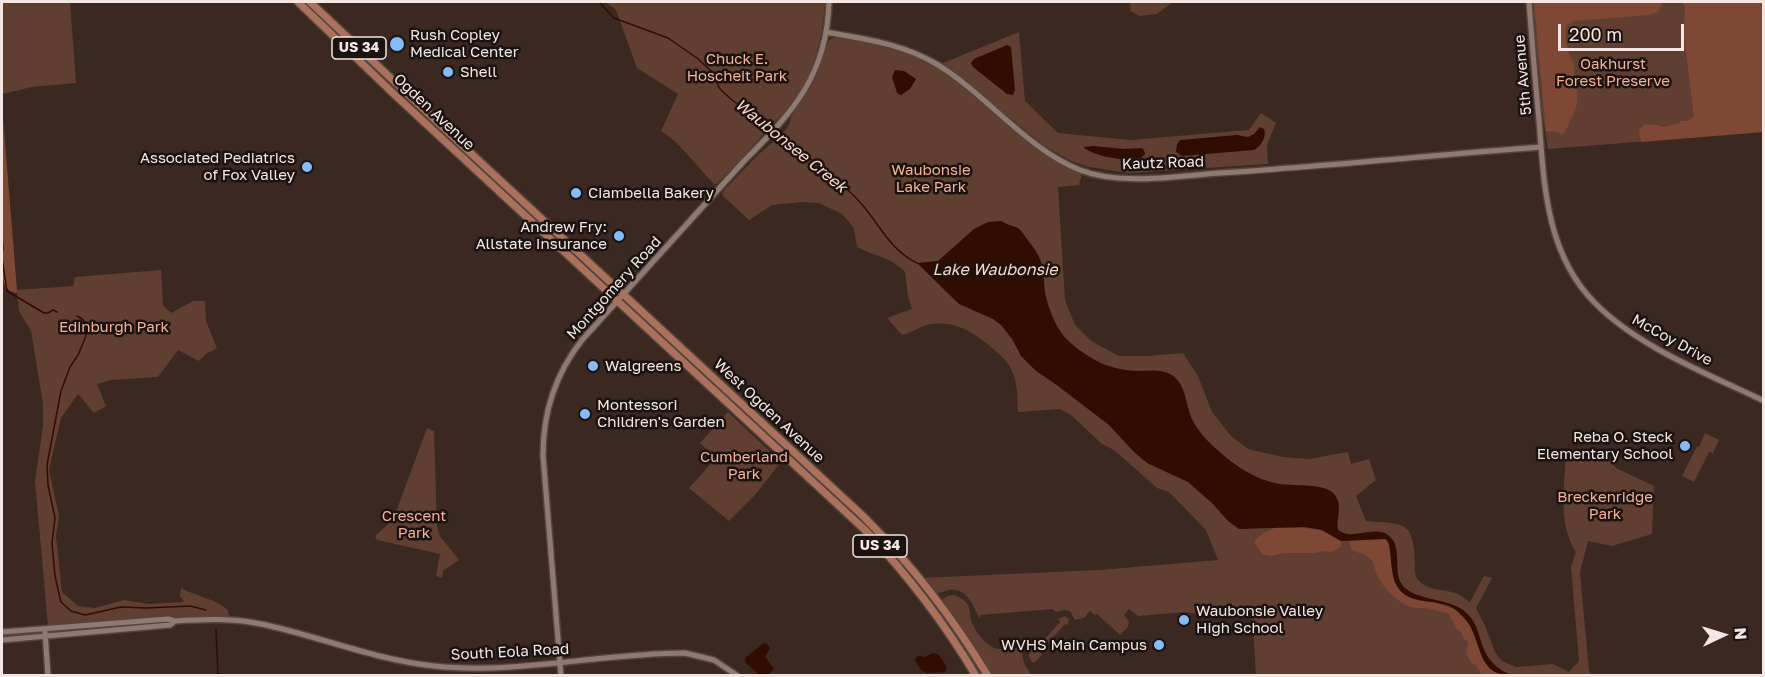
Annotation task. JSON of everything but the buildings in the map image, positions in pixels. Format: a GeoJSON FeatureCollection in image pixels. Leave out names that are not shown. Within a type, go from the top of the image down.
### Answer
{"type":"FeatureCollection","features":[{"type":"Feature","properties":{"kind":"main road","name":"Ogden Avenue"},"geometry":{"type":"LineString","coordinates":[[298,2],[501,193]]}},
{"type":"Feature","properties":{"kind":"main road","name":"Ogden Avenue"},"geometry":{"type":"LineString","coordinates":[[310,2],[508,188]]}},
{"type":"Feature","properties":{"kind":"main road"},"geometry":{"type":"LineString","coordinates":[[501,193],[508,188]]}},
{"type":"Feature","properties":{"kind":"main road","name":"West Ogden Avenue"},"geometry":{"type":"LineString","coordinates":[[508,188],[879,544],[918,591],[976,675]]}},
{"type":"Feature","properties":{"kind":"main road","name":"West Ogden Avenue"},"geometry":{"type":"LineString","coordinates":[[501,193],[864,517],[944,609],[988,675]]}},
{"type":"Feature","properties":{"kind":"street","name":"Montgomery Road"},"geometry":{"type":"LineString","coordinates":[[561,675],[543,471],[546,420],[555,386],[569,358],[582,340],[744,161],[781,124],[802,97],[817,62],[826,32],[829,2]]}},
{"type":"Feature","properties":{"kind":"street","name":"5th Avenue"},"geometry":{"type":"LineString","coordinates":[[1529,2],[1541,147]]}},
{"type":"Feature","properties":{"kind":"street","name":"Kautz Road"},"geometry":{"type":"LineString","coordinates":[[826,32],[893,45],[931,61],[962,82],[1045,150],[1080,170],[1110,177],[1141,178],[1243,171],[1541,147]]}},
{"type":"Feature","properties":{"kind":"street","name":"McCoy Drive"},"geometry":{"type":"LineString","coordinates":[[1541,147],[1545,194],[1556,240],[1571,272],[1595,303],[1637,337],[1764,401]]}},
{"type":"Feature","properties":{"kind":"street","name":"South Eola Road"},"geometry":{"type":"LineString","coordinates":[[45,632],[170,625],[175,621],[214,619],[261,624],[388,658],[433,666],[477,668],[685,653],[714,660],[738,675]]}},
{"type":"Feature","properties":{"kind":"street"},"geometry":{"type":"LineString","coordinates":[[2,632],[45,632]]}},
{"type":"Feature","properties":{"kind":"street"},"geometry":{"type":"LineString","coordinates":[[2,640],[45,632]]}},
{"type":"Feature","properties":{"kind":"street"},"geometry":{"type":"LineString","coordinates":[[45,632],[48,675]]}},
{"type":"Feature","properties":{"kind":"green space"},"geometry":{"type":"Polygon","coordinates":[[[2,2],[70,2],[76,83],[32,87],[2,94],[2,2]]]}},
{"type":"Feature","properties":{"kind":"green space","name":"Chuck E. Hoscheit Park"},"geometry":{"type":"Polygon","coordinates":[[[605,2],[825,2],[825,4],[815,61],[796,100],[717,184],[714,184],[669,136],[661,131],[678,94],[637,68],[616,10],[605,2]]]}},
{"type":"Feature","properties":{"kind":"green space"},"geometry":{"type":"Polygon","coordinates":[[[1130,2],[1173,2],[1157,14],[1139,16],[1131,11],[1130,2]]]}},
{"type":"Feature","properties":{"kind":"green space","name":"Oakhurst Forest Preserve"},"geometry":{"type":"Polygon","coordinates":[[[1532,2],[1763,2],[1763,132],[1548,149],[1542,111],[1532,2]]]}},
{"type":"Feature","properties":{"kind":"green space"},"geometry":{"type":"Polygon","coordinates":[[[1019,32],[1025,101],[1058,133],[1130,140],[1249,130],[1261,113],[1276,123],[1267,145],[1268,164],[1128,173],[1089,167],[1071,161],[1042,144],[943,63],[1019,32]]]}},
{"type":"Feature","properties":{"kind":"green space","name":"Waubonsie Lake Park"},"geometry":{"type":"Polygon","coordinates":[[[836,37],[879,45],[921,59],[953,78],[1042,152],[1082,174],[1079,185],[1058,187],[1065,300],[1075,325],[1091,341],[1119,356],[1183,353],[1198,376],[1212,412],[1231,436],[1248,449],[1283,457],[1309,459],[1348,452],[1351,464],[1369,459],[1376,480],[1356,496],[1366,521],[1398,524],[1409,532],[1419,581],[1427,587],[1458,594],[1470,602],[1484,576],[1492,578],[1476,608],[1495,652],[1502,661],[1516,667],[1553,664],[1569,672],[1579,661],[1571,567],[1576,552],[1570,541],[1564,518],[1566,456],[1601,449],[1616,468],[1654,486],[1652,534],[1612,546],[1588,541],[1580,572],[1589,671],[1593,675],[1256,675],[1252,612],[1248,612],[1247,608],[1206,610],[1206,615],[1185,612],[1138,616],[1129,609],[1124,615],[1129,622],[1128,627],[1120,635],[1097,614],[1090,611],[1084,618],[1075,620],[1070,611],[1056,612],[1053,609],[980,615],[980,619],[969,599],[961,592],[949,590],[935,593],[922,578],[1099,570],[1218,560],[1206,530],[1169,492],[1157,488],[1114,450],[1102,444],[1071,415],[1060,409],[1018,412],[1016,386],[1010,367],[1000,355],[978,337],[949,324],[928,325],[902,335],[887,318],[912,309],[905,272],[888,260],[857,247],[854,229],[842,214],[819,203],[802,202],[772,205],[749,220],[723,196],[724,190],[787,128],[791,117],[816,77],[829,40],[836,37]]]}},
{"type":"Feature","properties":{"kind":"green space","name":"Edinburgh Park"},"geometry":{"type":"Polygon","coordinates":[[[161,270],[163,305],[171,313],[193,301],[205,301],[206,321],[217,348],[199,361],[178,350],[158,377],[111,380],[97,384],[106,406],[94,413],[78,394],[61,418],[49,470],[59,516],[56,536],[62,592],[78,606],[95,608],[124,600],[149,604],[184,602],[180,596],[181,588],[217,603],[228,610],[229,616],[48,626],[35,481],[43,426],[43,404],[31,331],[19,311],[17,290],[73,286],[75,277],[161,270]]]}},
{"type":"Feature","properties":{"kind":"green space","name":"Cumberland Park"},"geometry":{"type":"Polygon","coordinates":[[[728,412],[781,462],[755,495],[729,521],[689,488],[716,458],[700,443],[728,412]]]}},
{"type":"Feature","properties":{"kind":"green space","name":"Crescent Park"},"geometry":{"type":"Polygon","coordinates":[[[427,428],[434,431],[437,527],[440,536],[459,560],[443,571],[442,578],[436,576],[440,554],[377,540],[375,536],[396,512],[427,428]]]}},
{"type":"Feature","properties":{"kind":"green space"},"geometry":{"type":"Polygon","coordinates":[[[1705,433],[1719,440],[1713,453],[1709,452],[1694,482],[1682,476],[1705,433]]]}},
{"type":"Feature","properties":{"kind":"green space"},"geometry":{"type":"Polygon","coordinates":[[[845,505],[902,560],[951,624],[979,669],[911,576],[845,505]]]}},
{"type":"Feature","properties":{"kind":"green space"},"geometry":{"type":"Polygon","coordinates":[[[954,595],[968,604],[973,625],[988,644],[1000,649],[1019,647],[1021,644],[1025,664],[1032,675],[992,675],[943,602],[947,596],[954,595]]]}},
{"type":"Feature","properties":{"kind":"green space"},"geometry":{"type":"Polygon","coordinates":[[[1065,616],[1069,619],[1068,625],[1065,624],[1040,652],[1042,655],[1032,662],[1029,657],[1030,651],[1034,647],[1036,649],[1060,622],[1058,619],[1065,616]]]}},
{"type":"Feature","properties":{"kind":"shaded area"},"geometry":{"type":"Polygon","coordinates":[[[1534,2],[1662,2],[1659,11],[1649,15],[1574,21],[1567,25],[1566,40],[1574,64],[1577,104],[1566,130],[1561,135],[1558,132],[1546,131],[1534,2]]]}},
{"type":"Feature","properties":{"kind":"shaded area"},"geometry":{"type":"Polygon","coordinates":[[[1682,2],[1763,2],[1763,132],[1641,142],[1639,130],[1645,124],[1663,127],[1694,117],[1684,35],[1685,7],[1682,2]]]}},
{"type":"Feature","properties":{"kind":"shaded area"},"geometry":{"type":"Polygon","coordinates":[[[2,106],[17,293],[7,288],[2,271],[2,106]]]}},
{"type":"Feature","properties":{"kind":"shaded area"},"geometry":{"type":"Polygon","coordinates":[[[1277,527],[1318,529],[1341,541],[1341,547],[1331,552],[1284,553],[1271,556],[1262,554],[1254,541],[1263,533],[1277,527]]]}},
{"type":"Feature","properties":{"kind":"shaded area"},"geometry":{"type":"Polygon","coordinates":[[[1372,539],[1388,541],[1392,568],[1399,590],[1454,609],[1469,623],[1483,659],[1493,671],[1503,675],[1482,675],[1476,665],[1472,664],[1466,653],[1468,642],[1457,630],[1449,614],[1428,608],[1411,607],[1391,594],[1377,575],[1373,561],[1351,550],[1350,541],[1372,539]]]}},
{"type":"Feature","properties":{"kind":"water"},"geometry":{"type":"Polygon","coordinates":[[[1007,45],[1011,47],[1015,90],[1013,95],[1007,94],[971,63],[974,59],[1007,45]]]}},
{"type":"Feature","properties":{"kind":"water"},"geometry":{"type":"Polygon","coordinates":[[[895,70],[904,71],[916,79],[910,89],[901,95],[897,93],[892,77],[895,70]]]}},
{"type":"Feature","properties":{"kind":"water"},"geometry":{"type":"Polygon","coordinates":[[[1260,127],[1264,129],[1264,138],[1254,150],[1182,156],[1176,152],[1180,140],[1237,135],[1248,137],[1260,127]]]}},
{"type":"Feature","properties":{"kind":"water"},"geometry":{"type":"Polygon","coordinates":[[[1093,146],[1142,148],[1145,154],[1141,158],[1119,159],[1097,154],[1084,148],[1093,146]]]}},
{"type":"Feature","properties":{"kind":"water","name":"Lake Waubonsie"},"geometry":{"type":"Polygon","coordinates":[[[1001,221],[1019,229],[1038,255],[1050,309],[1060,331],[1069,342],[1091,358],[1111,367],[1134,371],[1162,371],[1176,378],[1183,389],[1190,415],[1201,433],[1224,456],[1248,473],[1275,483],[1324,488],[1330,491],[1339,503],[1338,530],[1347,534],[1379,532],[1388,535],[1393,540],[1397,551],[1399,577],[1406,589],[1463,610],[1476,626],[1485,652],[1499,668],[1511,675],[1499,674],[1485,663],[1471,627],[1452,607],[1414,599],[1403,594],[1394,579],[1389,544],[1386,539],[1341,541],[1322,530],[1304,527],[1239,529],[1188,482],[1147,463],[1109,425],[1036,371],[1021,356],[1001,325],[959,304],[917,263],[938,261],[974,229],[988,222],[1001,221]]]}},
{"type":"Feature","properties":{"kind":"water"},"geometry":{"type":"Polygon","coordinates":[[[764,643],[770,648],[765,657],[774,669],[768,675],[759,675],[745,662],[745,658],[764,643]]]}},
{"type":"Feature","properties":{"kind":"water"},"geometry":{"type":"Polygon","coordinates":[[[933,653],[939,655],[947,667],[945,672],[927,673],[921,670],[915,660],[916,657],[924,657],[933,653]]]}},
{"type":"Feature","properties":{"kind":"waterway","name":"Waubonsee Creek"},"geometry":{"type":"LineString","coordinates":[[599,2],[614,18],[668,38],[697,58],[711,71],[720,89],[773,129]]}},
{"type":"Feature","properties":{"kind":"waterway","name":"Waubonsee Creek"},"geometry":{"type":"LineString","coordinates":[[777,131],[858,200],[891,243],[917,263]]}},
{"type":"Feature","properties":{"kind":"waterway"},"geometry":{"type":"LineString","coordinates":[[2,236],[2,254]]}},
{"type":"Feature","properties":{"kind":"waterway"},"geometry":{"type":"LineString","coordinates":[[2,258],[7,291],[44,313],[53,310],[57,312]]}},
{"type":"Feature","properties":{"kind":"waterway"},"geometry":{"type":"LineString","coordinates":[[77,316],[86,323],[86,336],[61,391],[47,465],[48,485],[55,518],[52,543],[55,576],[61,602],[71,611],[85,615],[121,607],[190,606],[206,610]]}},
{"type":"Feature","properties":{"kind":"waterway"},"geometry":{"type":"LineString","coordinates":[[216,629],[218,676]]}},
{"type":"Feature","properties":{"kind":"place","name":"Rush Copley Medical Center"},"geometry":{"type":"Point","coordinates":[397,44]}},
{"type":"Feature","properties":{"kind":"place","name":"Shell"},"geometry":{"type":"Point","coordinates":[448,72]}},
{"type":"Feature","properties":{"kind":"place","name":"Associated Pediatrics of Fox Valley"},"geometry":{"type":"Point","coordinates":[307,167]}},
{"type":"Feature","properties":{"kind":"place","name":"Ciambella Bakery"},"geometry":{"type":"Point","coordinates":[576,193]}},
{"type":"Feature","properties":{"kind":"place","name":"Andrew Fry: Allstate Insurance"},"geometry":{"type":"Point","coordinates":[619,236]}},
{"type":"Feature","properties":{"kind":"place","name":"Walgreens"},"geometry":{"type":"Point","coordinates":[593,366]}},
{"type":"Feature","properties":{"kind":"place","name":"Montessori Children's Garden"},"geometry":{"type":"Point","coordinates":[585,414]}},
{"type":"Feature","properties":{"kind":"place","name":"Reba O. Steck Elementary School"},"geometry":{"type":"Point","coordinates":[1685,446]}},
{"type":"Feature","properties":{"kind":"place","name":"Waubonsie Valley High School"},"geometry":{"type":"Point","coordinates":[1184,620]}},
{"type":"Feature","properties":{"kind":"place","name":"WVHS Main Campus"},"geometry":{"type":"Point","coordinates":[1159,645]}},
{"type":"Feature","properties":{"kind":"park label","name":"Breckenridge Park"},"geometry":{"type":"Point","coordinates":[1605,506]}}]}
